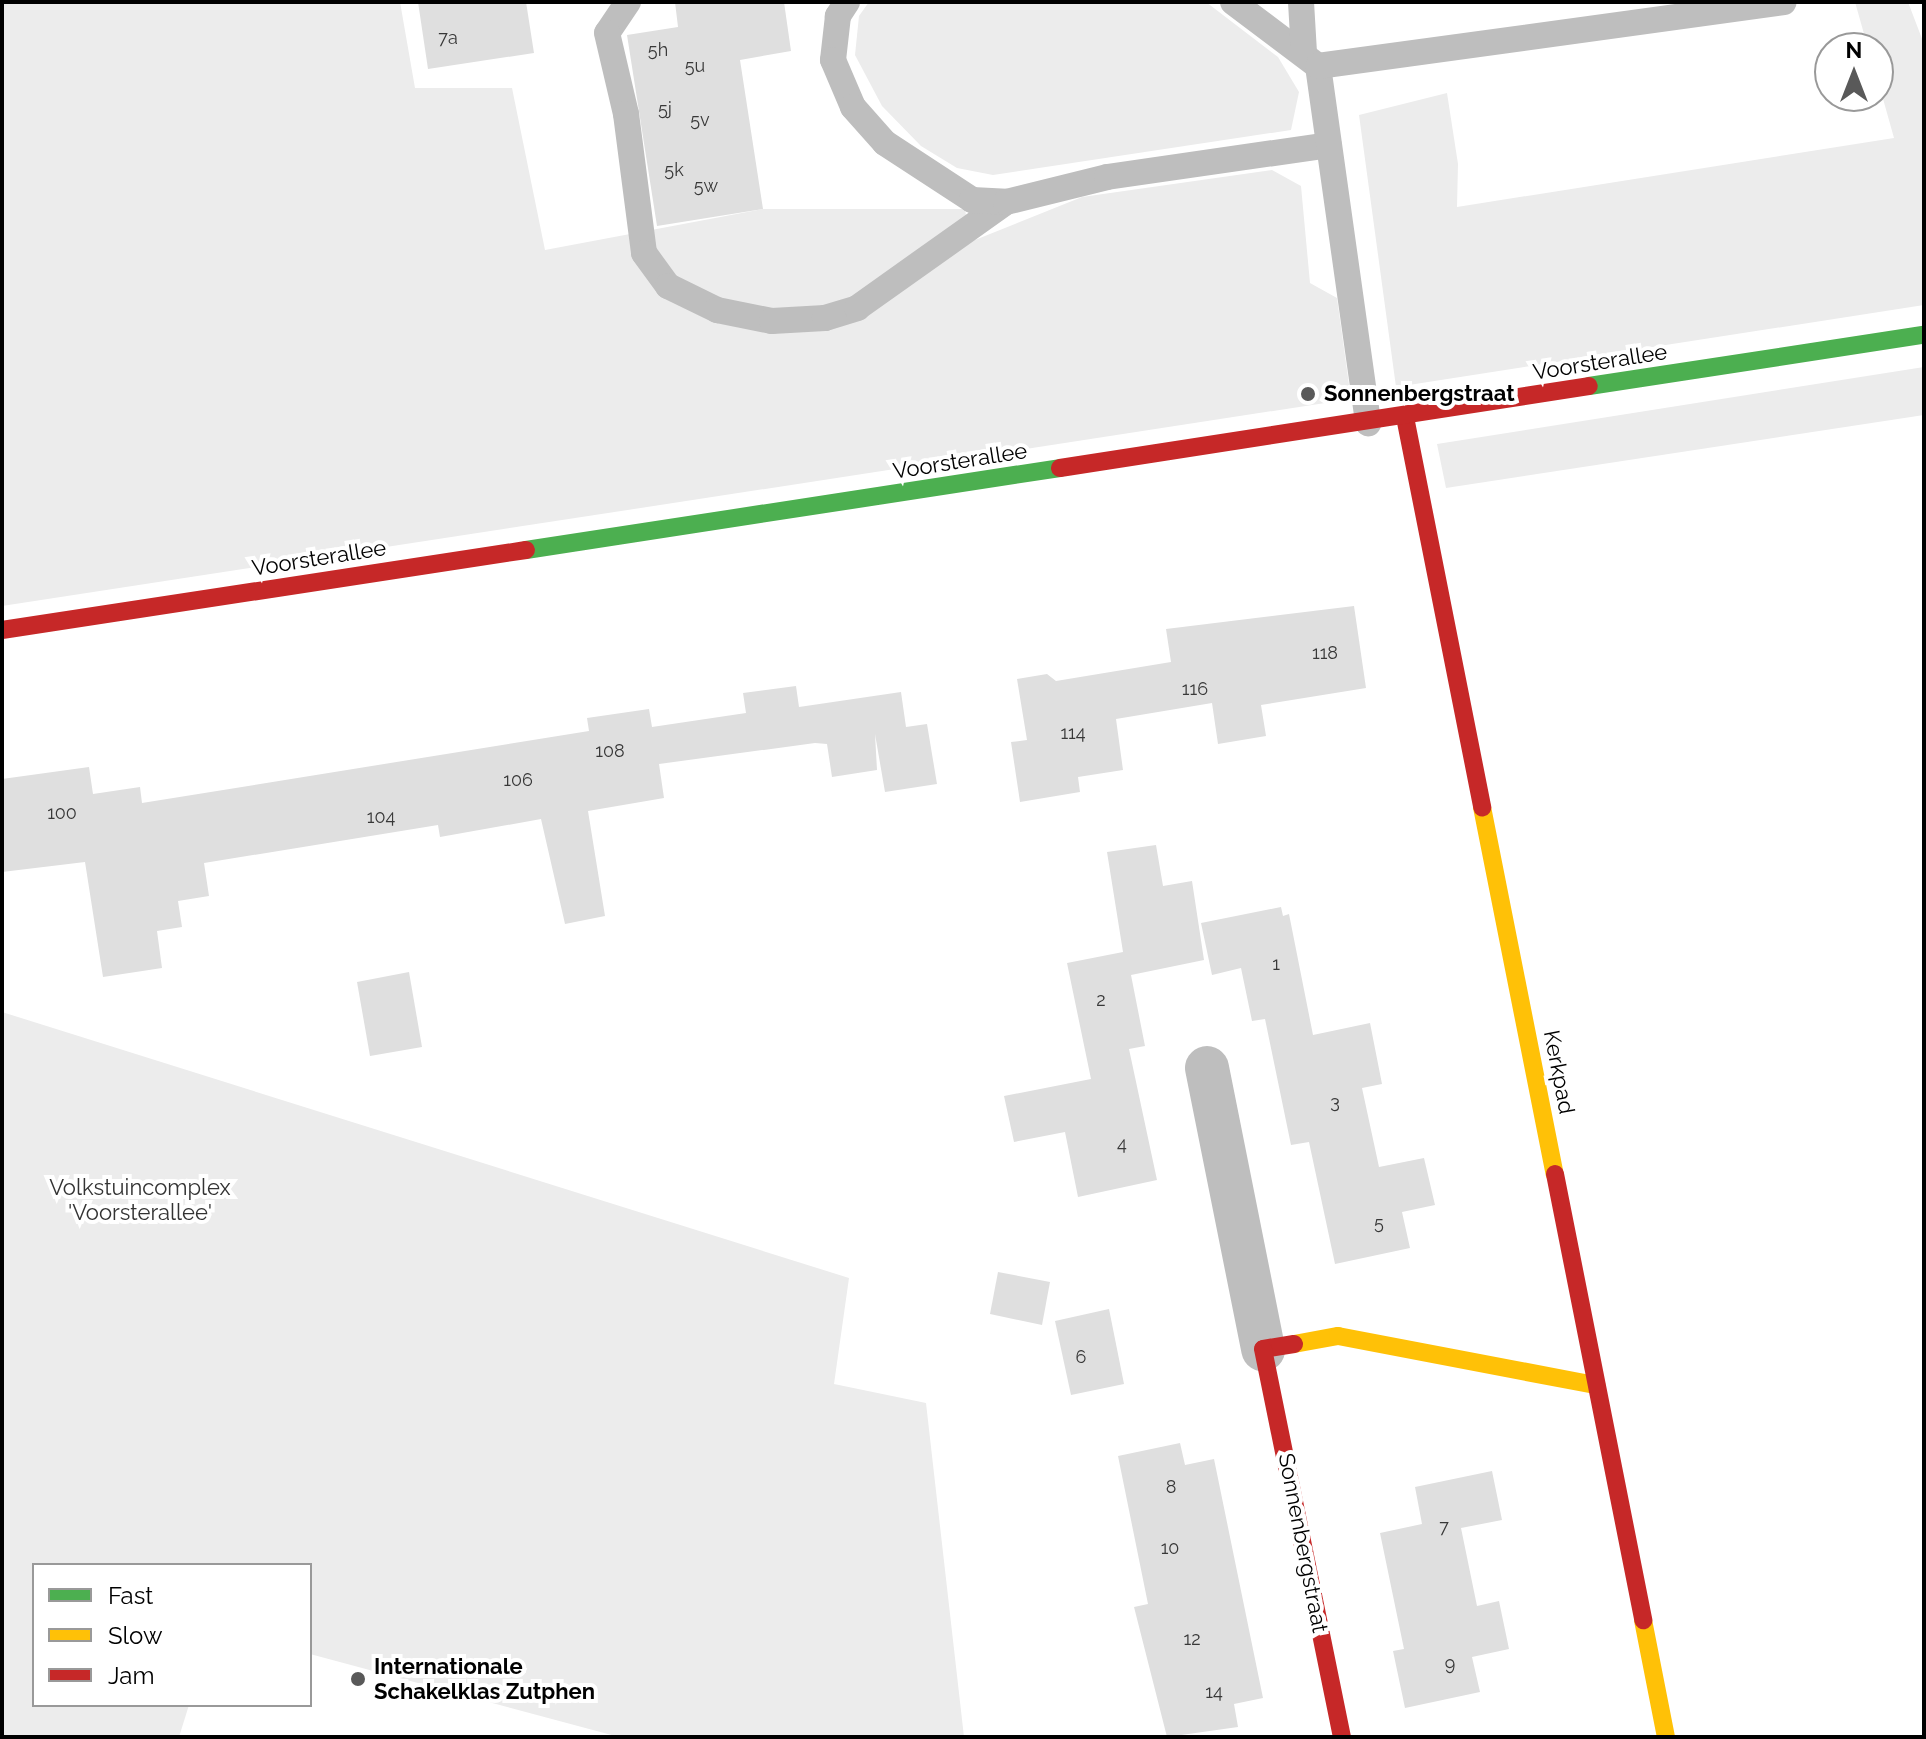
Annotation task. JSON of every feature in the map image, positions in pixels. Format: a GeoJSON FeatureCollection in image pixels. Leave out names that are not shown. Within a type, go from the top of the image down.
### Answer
{"type":"FeatureCollection","features":[{"type":"Feature","properties":{"kind":"street","name":"Voorsterallee"},"geometry":{"type":"LineString","coordinates":[[2,630],[1368,424],[1924,335]]}},
{"type":"Feature","properties":{"kind":"street","name":"Kerkpad"},"geometry":{"type":"LineString","coordinates":[[1405,417],[1666,1737]]}},
{"type":"Feature","properties":{"kind":"street","name":"Sonnenbergstraat"},"geometry":{"type":"LineString","coordinates":[[1207,1068],[1342,1737]]}},
{"type":"Feature","properties":{"kind":"street"},"geometry":{"type":"LineString","coordinates":[[1263,1349],[1338,1336],[1596,1385]]}},
{"type":"Feature","properties":{"kind":"lane"},"geometry":{"type":"LineString","coordinates":[[628,2],[607,33],[626,114],[644,253],[668,286],[717,310],[772,321],[825,318],[857,308],[1006,202]]}},
{"type":"Feature","properties":{"kind":"lane"},"geometry":{"type":"LineString","coordinates":[[847,2],[838,16],[833,60],[853,107],[885,143],[942,185],[972,200],[1006,202],[1107,177],[1329,145]]}},
{"type":"Feature","properties":{"kind":"lane"},"geometry":{"type":"LineString","coordinates":[[1233,2],[1311,59],[1784,2]]}},
{"type":"Feature","properties":{"kind":"lane"},"geometry":{"type":"LineString","coordinates":[[1301,2],[1329,145],[1368,424]]}},
{"type":"Feature","properties":{"kind":"green space"},"geometry":{"type":"Polygon","coordinates":[[[2,2],[400,2],[415,88],[512,88],[545,250],[763,209],[965,209],[970,242],[1082,197],[1272,170],[1301,186],[1310,283],[1337,298],[1351,399],[2,606],[2,2]]]}},
{"type":"Feature","properties":{"kind":"green space"},"geometry":{"type":"Polygon","coordinates":[[[869,2],[1206,2],[1278,57],[1299,92],[1291,130],[993,175],[957,168],[921,146],[882,106],[855,55],[859,16],[869,2]]]}},
{"type":"Feature","properties":{"kind":"green space"},"geometry":{"type":"Polygon","coordinates":[[[1855,2],[1908,2],[1924,44],[1924,305],[1396,387],[1359,115],[1447,93],[1458,164],[1457,207],[1894,138],[1887,112],[1894,112],[1894,32],[1863,32],[1855,2]]]}},
{"type":"Feature","properties":{"kind":"green space"},"geometry":{"type":"Polygon","coordinates":[[[1924,367],[1924,415],[1446,488],[1437,444],[1924,367]]]}},
{"type":"Feature","properties":{"kind":"green space","name":"Volkstuincomplex 'Voorsterallee'"},"geometry":{"type":"Polygon","coordinates":[[[2,1012],[849,1278],[834,1384],[926,1403],[964,1737],[619,1737],[312,1655],[312,1563],[32,1563],[32,1707],[188,1707],[179,1737],[2,1737],[2,1012]]]}},
{"type":"Feature","properties":{"kind":"building"},"geometry":{"type":"Polygon","coordinates":[[[418,2],[526,2],[534,53],[428,69],[418,2]]]}},
{"type":"Feature","properties":{"kind":"building"},"geometry":{"type":"Polygon","coordinates":[[[675,2],[784,2],[791,51],[740,60],[763,209],[657,226],[627,35],[678,27],[675,2]]]}},
{"type":"Feature","properties":{"kind":"building"},"geometry":{"type":"Polygon","coordinates":[[[1354,606],[1366,688],[1261,705],[1266,736],[1218,744],[1212,703],[1116,719],[1123,770],[1078,777],[1080,792],[1020,802],[1011,742],[1027,740],[1017,679],[1047,674],[1056,681],[1171,662],[1166,629],[1354,606]]]}},
{"type":"Feature","properties":{"kind":"building"},"geometry":{"type":"Polygon","coordinates":[[[796,686],[799,707],[901,692],[906,727],[927,724],[937,784],[885,792],[875,734],[877,770],[832,777],[827,744],[815,743],[659,764],[664,798],[588,811],[605,916],[565,924],[541,819],[440,837],[438,825],[204,863],[209,896],[178,901],[182,927],[157,931],[162,968],[103,977],[85,862],[2,872],[2,779],[89,767],[93,794],[140,787],[142,803],[589,731],[587,718],[649,709],[652,727],[746,713],[743,693],[796,686]]]}},
{"type":"Feature","properties":{"kind":"building"},"geometry":{"type":"Polygon","coordinates":[[[1156,845],[1163,886],[1192,881],[1204,960],[1131,975],[1145,1046],[1129,1049],[1157,1180],[1078,1197],[1065,1132],[1014,1142],[1004,1096],[1091,1079],[1067,963],[1123,952],[1107,852],[1156,845]]]}},
{"type":"Feature","properties":{"kind":"building"},"geometry":{"type":"Polygon","coordinates":[[[1281,907],[1283,916],[1289,914],[1313,1035],[1370,1023],[1382,1084],[1362,1088],[1379,1167],[1424,1158],[1435,1205],[1402,1212],[1410,1248],[1335,1264],[1309,1142],[1291,1145],[1265,1019],[1252,1021],[1241,968],[1212,975],[1201,923],[1281,907]]]}},
{"type":"Feature","properties":{"kind":"building"},"geometry":{"type":"Polygon","coordinates":[[[409,972],[422,1047],[370,1056],[357,982],[409,972]]]}},
{"type":"Feature","properties":{"kind":"building"},"geometry":{"type":"Polygon","coordinates":[[[998,1272],[1050,1282],[1042,1325],[990,1314],[998,1272]]]}},
{"type":"Feature","properties":{"kind":"building"},"geometry":{"type":"Polygon","coordinates":[[[1109,1309],[1124,1384],[1071,1395],[1055,1321],[1109,1309]]]}},
{"type":"Feature","properties":{"kind":"building"},"geometry":{"type":"Polygon","coordinates":[[[1180,1443],[1185,1465],[1214,1459],[1263,1698],[1234,1704],[1238,1727],[1167,1737],[1134,1607],[1148,1604],[1118,1456],[1180,1443]]]}},
{"type":"Feature","properties":{"kind":"building"},"geometry":{"type":"Polygon","coordinates":[[[1492,1471],[1502,1520],[1461,1528],[1477,1606],[1499,1601],[1509,1649],[1472,1657],[1480,1692],[1405,1708],[1393,1651],[1404,1649],[1380,1533],[1422,1524],[1415,1487],[1492,1471]]]}},
{"type":"Feature","properties":{"kind":"traffic: fast"},"geometry":{"type":"LineString","coordinates":[[1589,386],[1924,335]]}},
{"type":"Feature","properties":{"kind":"traffic: fast"},"geometry":{"type":"LineString","coordinates":[[526,550],[1060,468]]}},
{"type":"Feature","properties":{"kind":"traffic: slow"},"geometry":{"type":"LineString","coordinates":[[1482,807],[1555,1174]]}},
{"type":"Feature","properties":{"kind":"traffic: slow"},"geometry":{"type":"LineString","coordinates":[[1294,1344],[1338,1336],[1596,1385]]}},
{"type":"Feature","properties":{"kind":"traffic: slow"},"geometry":{"type":"LineString","coordinates":[[1643,1620],[1666,1737]]}},
{"type":"Feature","properties":{"kind":"traffic: jam"},"geometry":{"type":"LineString","coordinates":[[1060,468],[1589,386]]}},
{"type":"Feature","properties":{"kind":"traffic: jam"},"geometry":{"type":"LineString","coordinates":[[1405,417],[1482,807]]}},
{"type":"Feature","properties":{"kind":"traffic: jam"},"geometry":{"type":"LineString","coordinates":[[2,630],[526,550]]}},
{"type":"Feature","properties":{"kind":"traffic: jam"},"geometry":{"type":"LineString","coordinates":[[1555,1174],[1643,1620]]}},
{"type":"Feature","properties":{"kind":"traffic: jam"},"geometry":{"type":"LineString","coordinates":[[1294,1344],[1263,1349],[1342,1737]]}},
{"type":"Feature","properties":{"kind":"place","name":"Sonnenbergstraat"},"geometry":{"type":"Point","coordinates":[1308,394]}},
{"type":"Feature","properties":{"kind":"place","name":"Internationale Schakelklas Zutphen"},"geometry":{"type":"Point","coordinates":[358,1679]}}]}
